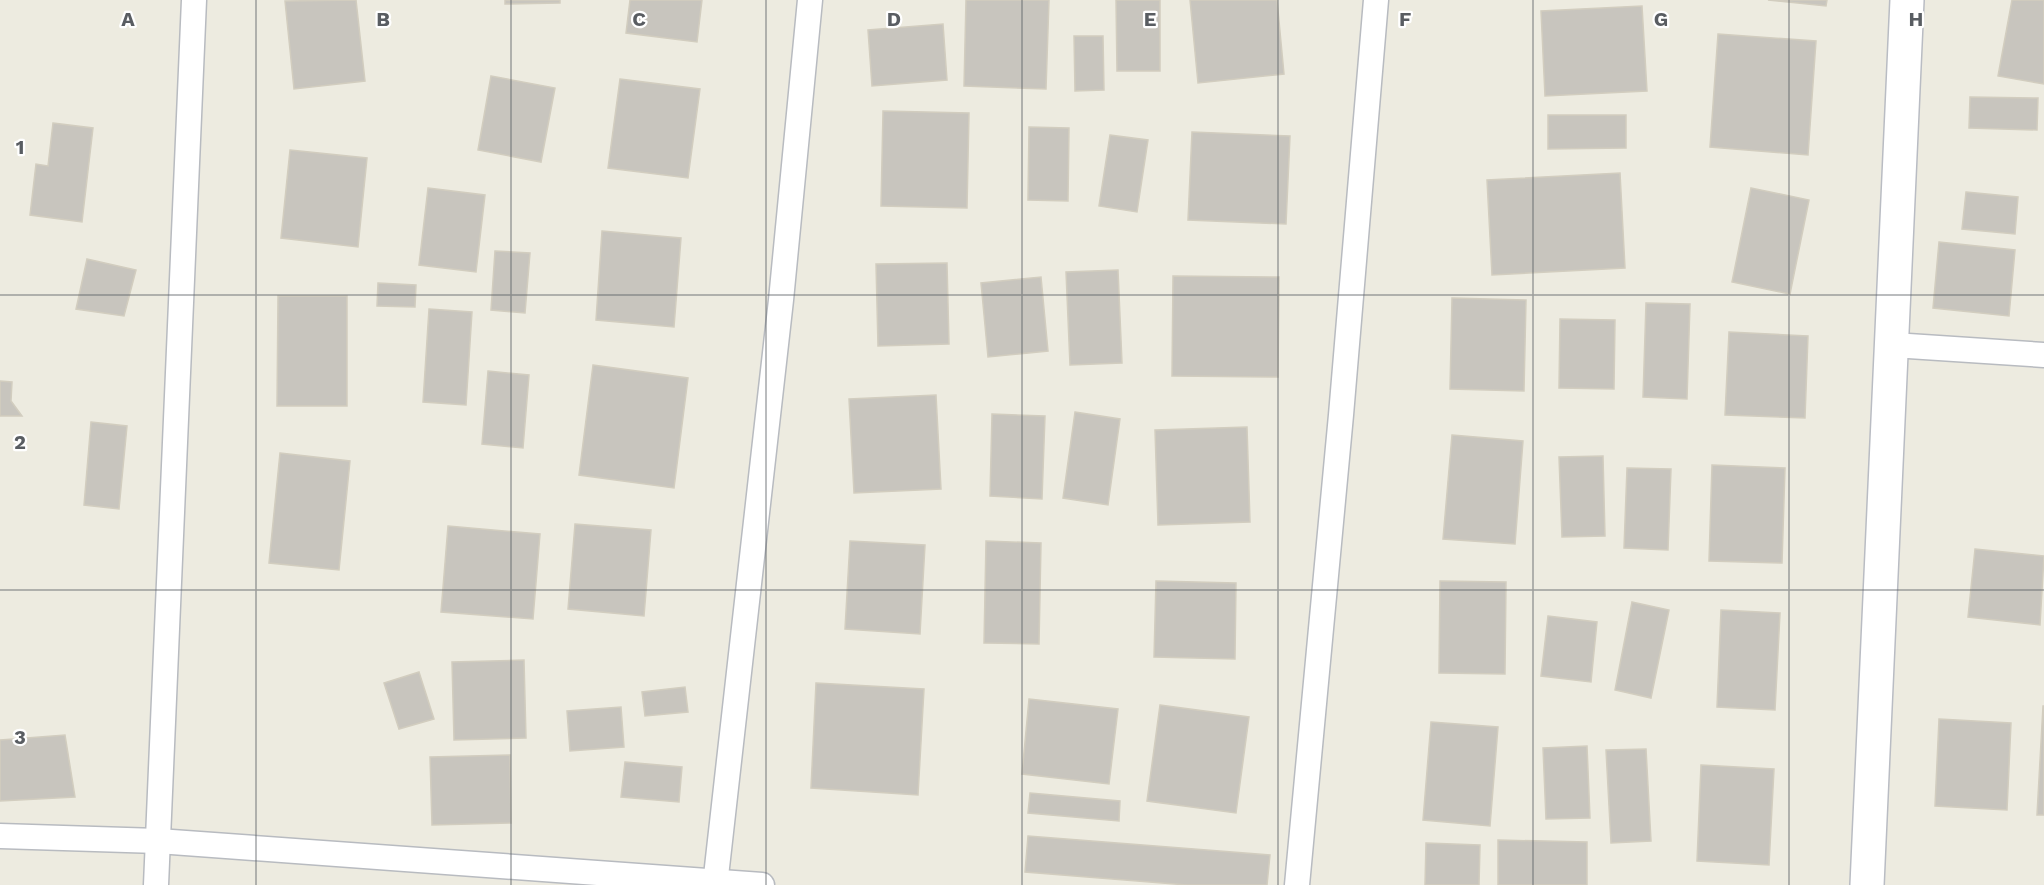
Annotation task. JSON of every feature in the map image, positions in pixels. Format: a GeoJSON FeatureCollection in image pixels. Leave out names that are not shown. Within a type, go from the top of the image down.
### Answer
{"type":"FeatureCollection","features":[{"type":"Feature","properties":{"kind":"street"},"geometry":{"type":"LineString","coordinates":[[156,885],[194,0]]}},
{"type":"Feature","properties":{"kind":"street"},"geometry":{"type":"LineString","coordinates":[[716,883],[781,300],[810,0]]}},
{"type":"Feature","properties":{"kind":"street"},"geometry":{"type":"LineString","coordinates":[[1297,885],[1341,415],[1376,0]]}},
{"type":"Feature","properties":{"kind":"street"},"geometry":{"type":"LineString","coordinates":[[1867,885],[1907,0]]}},
{"type":"Feature","properties":{"kind":"street"},"geometry":{"type":"LineString","coordinates":[[1893,345],[2044,355]]}},
{"type":"Feature","properties":{"kind":"street"},"geometry":{"type":"LineString","coordinates":[[0,836],[158,841],[762,885]]}},
{"type":"Feature","properties":{"kind":"building"},"geometry":{"type":"Polygon","coordinates":[[[356,0],[365,81],[294,89],[285,1],[356,0]]]}},
{"type":"Feature","properties":{"kind":"building"},"geometry":{"type":"Polygon","coordinates":[[[505,0],[560,0],[560,3],[505,4],[505,0]]]}},
{"type":"Feature","properties":{"kind":"building"},"geometry":{"type":"Polygon","coordinates":[[[630,0],[702,0],[697,42],[626,33],[630,0]]]}},
{"type":"Feature","properties":{"kind":"building"},"geometry":{"type":"Polygon","coordinates":[[[966,0],[1049,0],[1046,89],[964,86],[966,0]]]}},
{"type":"Feature","properties":{"kind":"building"},"geometry":{"type":"Polygon","coordinates":[[[1116,0],[1160,0],[1160,71],[1117,71],[1116,0]]]}},
{"type":"Feature","properties":{"kind":"building"},"geometry":{"type":"Polygon","coordinates":[[[1190,0],[1277,0],[1284,74],[1198,83],[1190,0]]]}},
{"type":"Feature","properties":{"kind":"building"},"geometry":{"type":"Polygon","coordinates":[[[1768,0],[1827,0],[1826,6],[1768,0]]]}},
{"type":"Feature","properties":{"kind":"building"},"geometry":{"type":"Polygon","coordinates":[[[2012,0],[2044,0],[2044,84],[1998,76],[2012,0]]]}},
{"type":"Feature","properties":{"kind":"building"},"geometry":{"type":"Polygon","coordinates":[[[1642,6],[1647,91],[1545,96],[1541,11],[1642,6]]]}},
{"type":"Feature","properties":{"kind":"building"},"geometry":{"type":"Polygon","coordinates":[[[943,24],[947,80],[872,86],[868,30],[943,24]]]}},
{"type":"Feature","properties":{"kind":"building"},"geometry":{"type":"Polygon","coordinates":[[[1718,34],[1816,41],[1808,155],[1710,147],[1718,34]]]}},
{"type":"Feature","properties":{"kind":"building"},"geometry":{"type":"Polygon","coordinates":[[[1074,36],[1103,36],[1104,90],[1075,91],[1074,36]]]}},
{"type":"Feature","properties":{"kind":"building"},"geometry":{"type":"Polygon","coordinates":[[[491,76],[555,88],[541,162],[478,150],[491,76]]]}},
{"type":"Feature","properties":{"kind":"building"},"geometry":{"type":"Polygon","coordinates":[[[620,79],[700,89],[688,178],[608,168],[620,79]]]}},
{"type":"Feature","properties":{"kind":"building"},"geometry":{"type":"Polygon","coordinates":[[[1970,97],[2038,98],[2037,130],[1969,128],[1970,97]]]}},
{"type":"Feature","properties":{"kind":"building"},"geometry":{"type":"Polygon","coordinates":[[[883,111],[969,113],[967,208],[881,206],[883,111]]]}},
{"type":"Feature","properties":{"kind":"building"},"geometry":{"type":"Polygon","coordinates":[[[1548,115],[1626,115],[1626,148],[1548,149],[1548,115]]]}},
{"type":"Feature","properties":{"kind":"building"},"geometry":{"type":"Polygon","coordinates":[[[53,123],[93,128],[82,222],[30,215],[36,164],[48,166],[53,123]]]}},
{"type":"Feature","properties":{"kind":"building"},"geometry":{"type":"Polygon","coordinates":[[[1029,127],[1069,128],[1068,201],[1028,200],[1029,127]]]}},
{"type":"Feature","properties":{"kind":"building"},"geometry":{"type":"Polygon","coordinates":[[[1192,132],[1290,136],[1286,224],[1188,220],[1192,132]]]}},
{"type":"Feature","properties":{"kind":"building"},"geometry":{"type":"Polygon","coordinates":[[[1110,135],[1148,140],[1137,212],[1099,206],[1110,135]]]}},
{"type":"Feature","properties":{"kind":"building"},"geometry":{"type":"Polygon","coordinates":[[[290,150],[367,158],[358,247],[281,238],[290,150]]]}},
{"type":"Feature","properties":{"kind":"building"},"geometry":{"type":"Polygon","coordinates":[[[1620,173],[1625,268],[1492,275],[1487,180],[1620,173]]]}},
{"type":"Feature","properties":{"kind":"building"},"geometry":{"type":"Polygon","coordinates":[[[428,188],[485,195],[476,272],[419,265],[428,188]]]}},
{"type":"Feature","properties":{"kind":"building"},"geometry":{"type":"Polygon","coordinates":[[[1751,188],[1809,200],[1790,294],[1732,282],[1751,188]]]}},
{"type":"Feature","properties":{"kind":"building"},"geometry":{"type":"Polygon","coordinates":[[[1966,192],[2018,197],[2015,234],[1962,229],[1966,192]]]}},
{"type":"Feature","properties":{"kind":"building"},"geometry":{"type":"Polygon","coordinates":[[[602,231],[681,238],[674,327],[596,320],[602,231]]]}},
{"type":"Feature","properties":{"kind":"building"},"geometry":{"type":"Polygon","coordinates":[[[1939,242],[2015,250],[2009,316],[1933,308],[1939,242]]]}},
{"type":"Feature","properties":{"kind":"building"},"geometry":{"type":"Polygon","coordinates":[[[495,251],[530,253],[525,313],[491,310],[495,251]]]}},
{"type":"Feature","properties":{"kind":"building"},"geometry":{"type":"Polygon","coordinates":[[[87,259],[136,270],[124,316],[76,309],[87,259]]]}},
{"type":"Feature","properties":{"kind":"building"},"geometry":{"type":"Polygon","coordinates":[[[947,263],[949,344],[878,346],[876,264],[947,263]]]}},
{"type":"Feature","properties":{"kind":"building"},"geometry":{"type":"Polygon","coordinates":[[[1118,270],[1122,363],[1070,365],[1066,272],[1118,270]]]}},
{"type":"Feature","properties":{"kind":"building"},"geometry":{"type":"Polygon","coordinates":[[[1173,276],[1279,277],[1278,377],[1172,376],[1173,276]]]}},
{"type":"Feature","properties":{"kind":"building"},"geometry":{"type":"Polygon","coordinates":[[[1041,277],[1048,351],[988,357],[981,283],[1041,277]]]}},
{"type":"Feature","properties":{"kind":"building"},"geometry":{"type":"Polygon","coordinates":[[[378,283],[416,285],[415,307],[377,306],[378,283]]]}},
{"type":"Feature","properties":{"kind":"building"},"geometry":{"type":"Polygon","coordinates":[[[278,296],[347,296],[347,406],[277,406],[278,296]]]}},
{"type":"Feature","properties":{"kind":"building"},"geometry":{"type":"Polygon","coordinates":[[[1452,298],[1526,300],[1524,391],[1450,389],[1452,298]]]}},
{"type":"Feature","properties":{"kind":"building"},"geometry":{"type":"Polygon","coordinates":[[[1646,303],[1690,304],[1687,399],[1643,397],[1646,303]]]}},
{"type":"Feature","properties":{"kind":"building"},"geometry":{"type":"Polygon","coordinates":[[[429,309],[472,312],[466,405],[423,402],[429,309]]]}},
{"type":"Feature","properties":{"kind":"building"},"geometry":{"type":"Polygon","coordinates":[[[1560,319],[1615,320],[1614,389],[1559,388],[1560,319]]]}},
{"type":"Feature","properties":{"kind":"building"},"geometry":{"type":"Polygon","coordinates":[[[1729,332],[1808,336],[1805,418],[1725,415],[1729,332]]]}},
{"type":"Feature","properties":{"kind":"building"},"geometry":{"type":"Polygon","coordinates":[[[593,365],[688,378],[674,488],[579,475],[593,365]]]}},
{"type":"Feature","properties":{"kind":"building"},"geometry":{"type":"Polygon","coordinates":[[[488,371],[529,375],[523,448],[482,444],[488,371]]]}},
{"type":"Feature","properties":{"kind":"building"},"geometry":{"type":"Polygon","coordinates":[[[0,381],[12,382],[11,401],[22,416],[0,416],[0,381]]]}},
{"type":"Feature","properties":{"kind":"building"},"geometry":{"type":"Polygon","coordinates":[[[936,395],[941,489],[854,493],[849,399],[936,395]]]}},
{"type":"Feature","properties":{"kind":"building"},"geometry":{"type":"Polygon","coordinates":[[[1075,412],[1120,419],[1108,505],[1063,498],[1075,412]]]}},
{"type":"Feature","properties":{"kind":"building"},"geometry":{"type":"Polygon","coordinates":[[[992,414],[1045,416],[1042,499],[990,496],[992,414]]]}},
{"type":"Feature","properties":{"kind":"building"},"geometry":{"type":"Polygon","coordinates":[[[91,422],[127,426],[119,509],[84,505],[91,422]]]}},
{"type":"Feature","properties":{"kind":"building"},"geometry":{"type":"Polygon","coordinates":[[[1247,427],[1250,522],[1158,525],[1155,430],[1247,427]]]}},
{"type":"Feature","properties":{"kind":"building"},"geometry":{"type":"Polygon","coordinates":[[[1452,435],[1523,441],[1515,544],[1443,539],[1452,435]]]}},
{"type":"Feature","properties":{"kind":"building"},"geometry":{"type":"Polygon","coordinates":[[[280,453],[350,461],[339,570],[269,563],[280,453]]]}},
{"type":"Feature","properties":{"kind":"building"},"geometry":{"type":"Polygon","coordinates":[[[1603,456],[1605,536],[1562,537],[1559,457],[1603,456]]]}},
{"type":"Feature","properties":{"kind":"building"},"geometry":{"type":"Polygon","coordinates":[[[1712,465],[1785,468],[1782,563],[1709,561],[1712,465]]]}},
{"type":"Feature","properties":{"kind":"building"},"geometry":{"type":"Polygon","coordinates":[[[1627,468],[1671,469],[1668,550],[1624,548],[1627,468]]]}},
{"type":"Feature","properties":{"kind":"building"},"geometry":{"type":"Polygon","coordinates":[[[575,524],[651,530],[644,616],[568,609],[575,524]]]}},
{"type":"Feature","properties":{"kind":"building"},"geometry":{"type":"Polygon","coordinates":[[[448,526],[540,534],[533,619],[441,612],[448,526]]]}},
{"type":"Feature","properties":{"kind":"building"},"geometry":{"type":"Polygon","coordinates":[[[850,541],[925,545],[920,634],[845,629],[850,541]]]}},
{"type":"Feature","properties":{"kind":"building"},"geometry":{"type":"Polygon","coordinates":[[[986,541],[1041,543],[1039,644],[984,643],[986,541]]]}},
{"type":"Feature","properties":{"kind":"building"},"geometry":{"type":"Polygon","coordinates":[[[1975,549],[2044,556],[2040,625],[1968,617],[1975,549]]]}},
{"type":"Feature","properties":{"kind":"building"},"geometry":{"type":"Polygon","coordinates":[[[1156,581],[1236,583],[1235,659],[1154,657],[1156,581]]]}},
{"type":"Feature","properties":{"kind":"building"},"geometry":{"type":"Polygon","coordinates":[[[1440,581],[1506,582],[1505,674],[1439,673],[1440,581]]]}},
{"type":"Feature","properties":{"kind":"building"},"geometry":{"type":"Polygon","coordinates":[[[1632,602],[1669,610],[1651,698],[1615,690],[1632,602]]]}},
{"type":"Feature","properties":{"kind":"building"},"geometry":{"type":"Polygon","coordinates":[[[1721,610],[1780,613],[1775,710],[1717,707],[1721,610]]]}},
{"type":"Feature","properties":{"kind":"building"},"geometry":{"type":"Polygon","coordinates":[[[1548,616],[1597,622],[1591,682],[1541,676],[1548,616]]]}},
{"type":"Feature","properties":{"kind":"building"},"geometry":{"type":"Polygon","coordinates":[[[524,660],[526,738],[454,740],[452,662],[524,660]]]}},
{"type":"Feature","properties":{"kind":"building"},"geometry":{"type":"Polygon","coordinates":[[[419,672],[434,719],[399,729],[384,683],[419,672]]]}},
{"type":"Feature","properties":{"kind":"building"},"geometry":{"type":"Polygon","coordinates":[[[816,683],[924,689],[918,795],[811,788],[816,683]]]}},
{"type":"Feature","properties":{"kind":"building"},"geometry":{"type":"Polygon","coordinates":[[[685,687],[688,712],[645,716],[642,692],[685,687]]]}},
{"type":"Feature","properties":{"kind":"building"},"geometry":{"type":"Polygon","coordinates":[[[1029,699],[1118,709],[1109,784],[1022,774],[1029,699]]]}},
{"type":"Feature","properties":{"kind":"building"},"geometry":{"type":"Polygon","coordinates":[[[1160,705],[1249,717],[1236,813],[1147,801],[1160,705]]]}},
{"type":"Feature","properties":{"kind":"building"},"geometry":{"type":"Polygon","coordinates":[[[2043,706],[2044,815],[2037,815],[2043,706]]]}},
{"type":"Feature","properties":{"kind":"building"},"geometry":{"type":"Polygon","coordinates":[[[621,707],[624,747],[570,751],[567,711],[621,707]]]}},
{"type":"Feature","properties":{"kind":"building"},"geometry":{"type":"Polygon","coordinates":[[[1939,719],[2011,723],[2007,810],[1935,806],[1939,719]]]}},
{"type":"Feature","properties":{"kind":"building"},"geometry":{"type":"Polygon","coordinates":[[[1431,722],[1498,727],[1490,826],[1423,820],[1431,722]]]}},
{"type":"Feature","properties":{"kind":"building"},"geometry":{"type":"Polygon","coordinates":[[[65,735],[75,797],[0,801],[0,740],[65,735]]]}},
{"type":"Feature","properties":{"kind":"building"},"geometry":{"type":"Polygon","coordinates":[[[1587,746],[1590,818],[1546,819],[1543,748],[1587,746]]]}},
{"type":"Feature","properties":{"kind":"building"},"geometry":{"type":"Polygon","coordinates":[[[1646,749],[1651,841],[1611,843],[1606,750],[1646,749]]]}},
{"type":"Feature","properties":{"kind":"building"},"geometry":{"type":"Polygon","coordinates":[[[510,755],[511,823],[432,825],[430,757],[510,755]]]}},
{"type":"Feature","properties":{"kind":"building"},"geometry":{"type":"Polygon","coordinates":[[[625,762],[682,767],[679,802],[621,797],[625,762]]]}},
{"type":"Feature","properties":{"kind":"building"},"geometry":{"type":"Polygon","coordinates":[[[1701,765],[1774,769],[1769,865],[1697,861],[1701,765]]]}},
{"type":"Feature","properties":{"kind":"building"},"geometry":{"type":"Polygon","coordinates":[[[1030,793],[1120,801],[1119,821],[1028,813],[1030,793]]]}},
{"type":"Feature","properties":{"kind":"building"},"geometry":{"type":"Polygon","coordinates":[[[1028,836],[1270,855],[1267,885],[1187,885],[1025,872],[1028,836]]]}},
{"type":"Feature","properties":{"kind":"building"},"geometry":{"type":"Polygon","coordinates":[[[1498,840],[1587,842],[1587,885],[1498,885],[1498,840]]]}},
{"type":"Feature","properties":{"kind":"building"},"geometry":{"type":"Polygon","coordinates":[[[1426,843],[1480,845],[1479,885],[1425,885],[1426,843]]]}}]}
